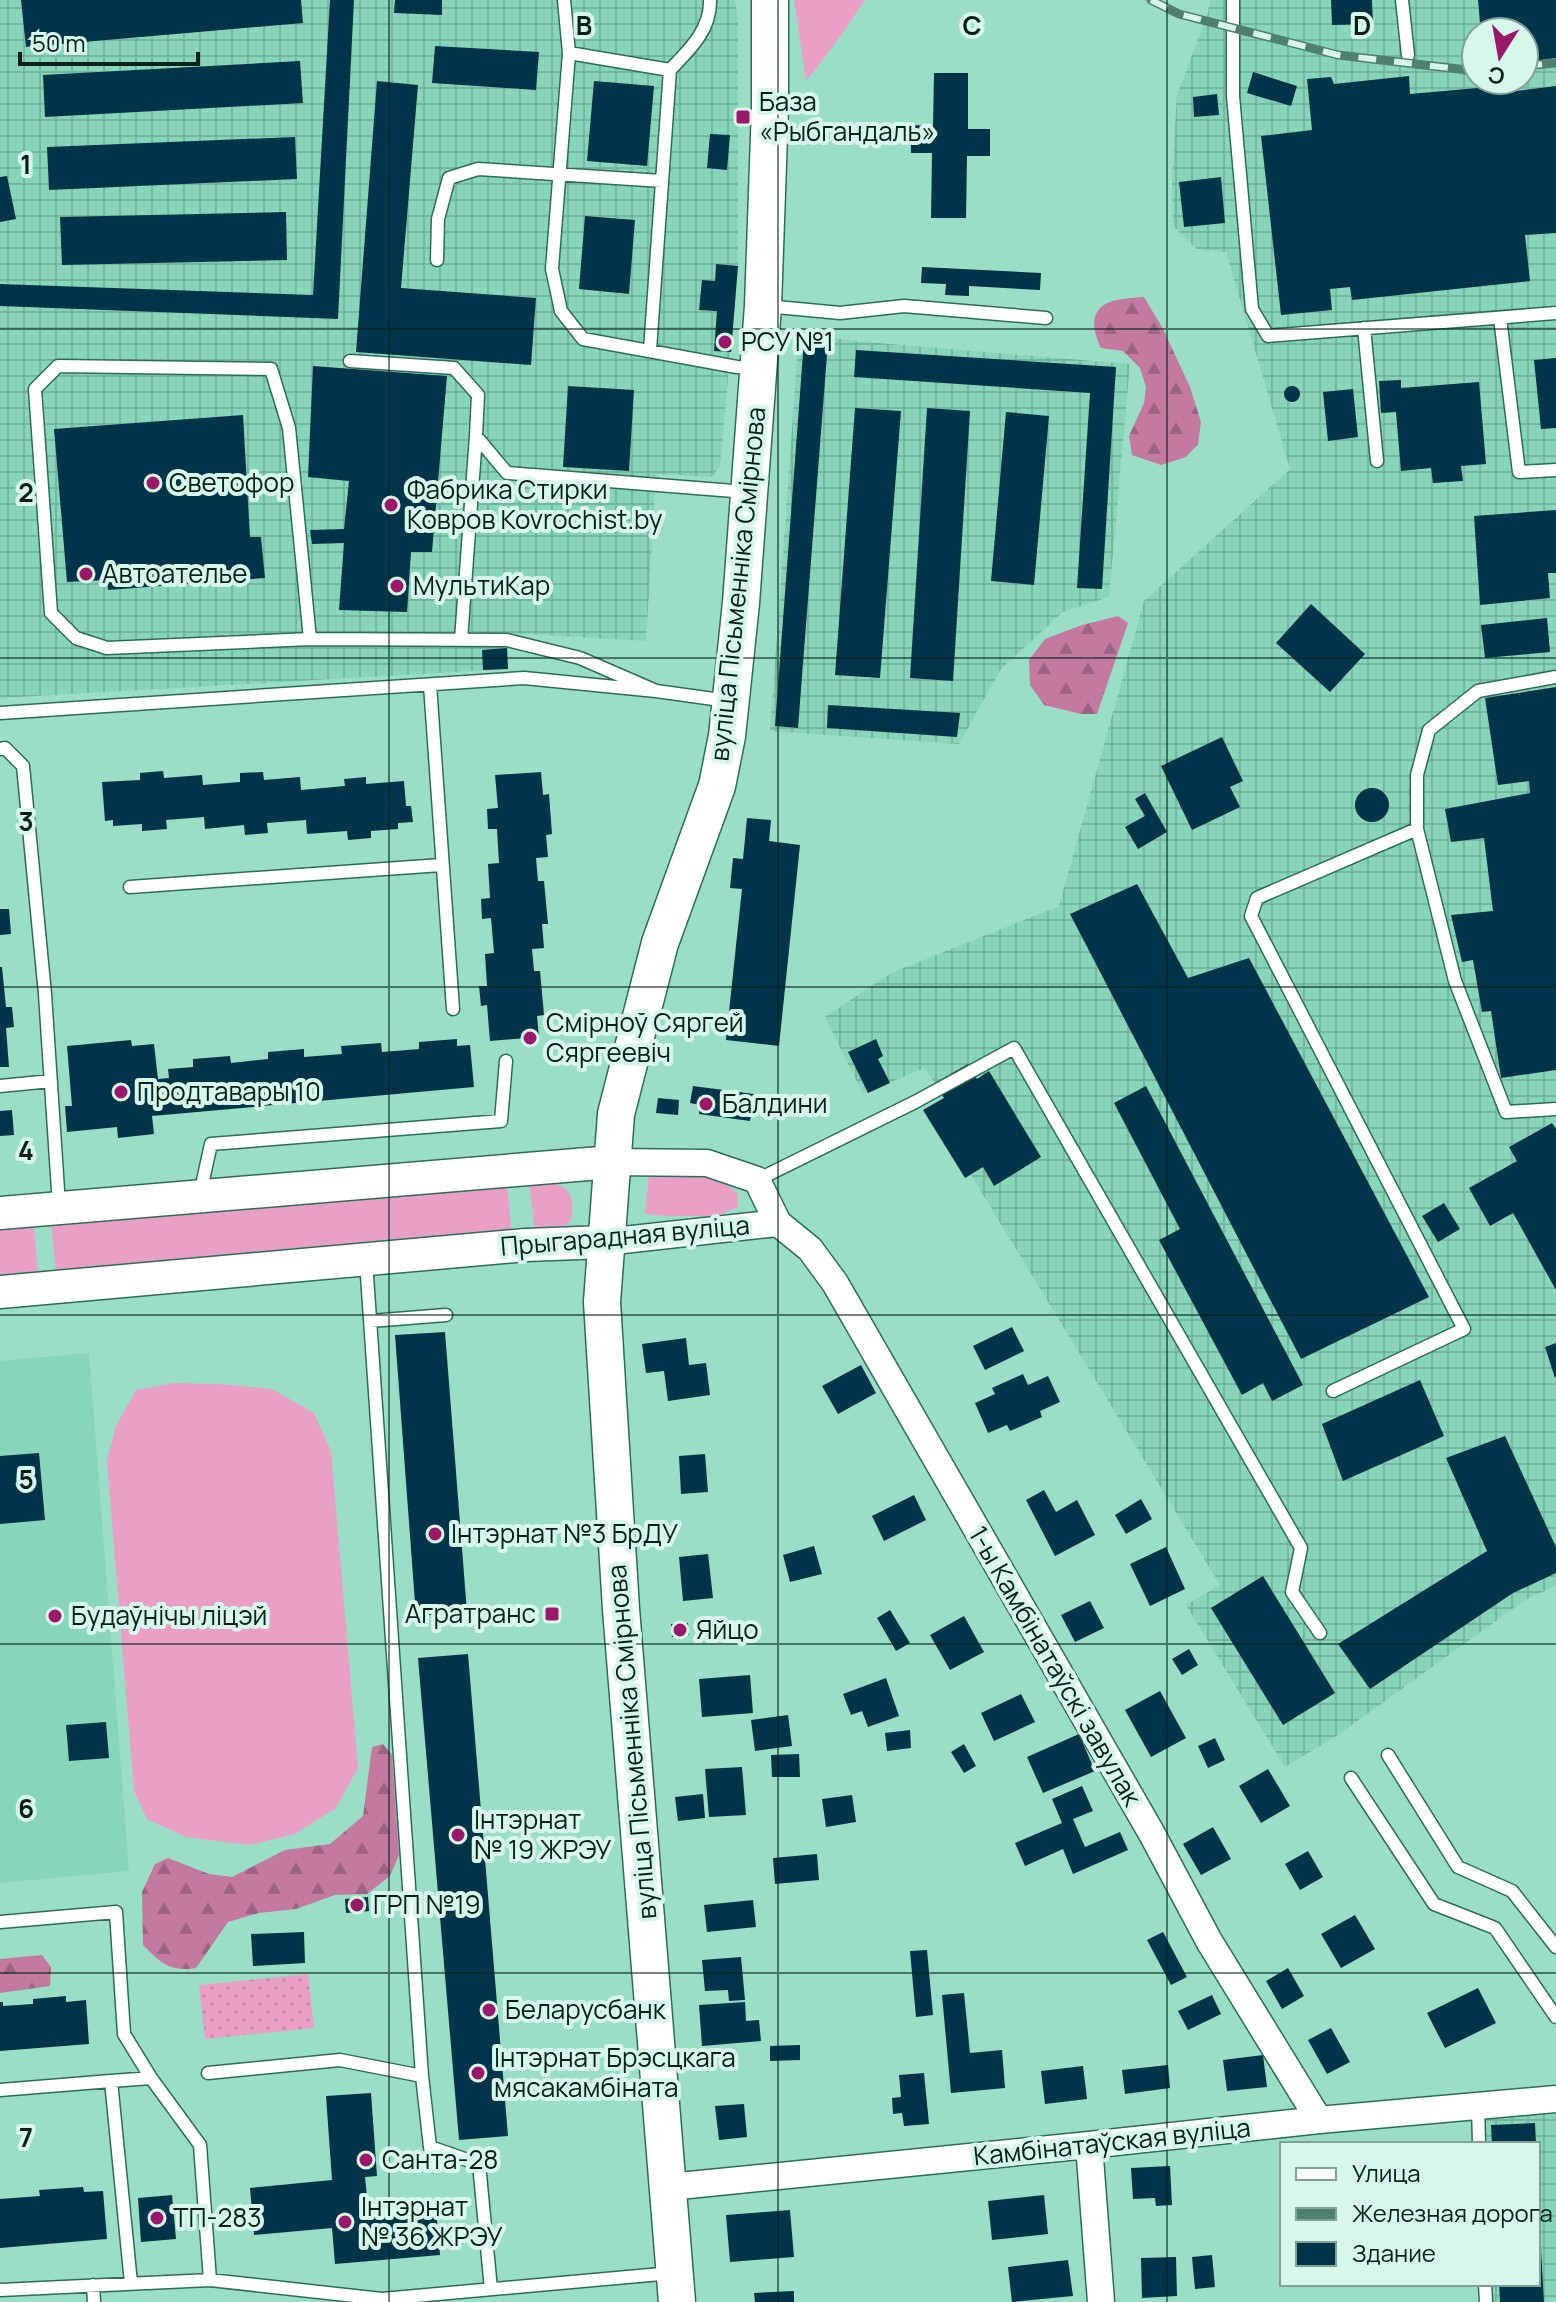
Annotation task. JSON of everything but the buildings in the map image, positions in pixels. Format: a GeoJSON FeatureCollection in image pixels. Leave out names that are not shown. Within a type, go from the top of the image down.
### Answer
{"type":"FeatureCollection","features":[{"type":"Feature","properties":{"kind":"main road","name":"вуліца Пісьменніка Смірнова"},"geometry":{"type":"LineString","coordinates":[[676,2287],[621,1609],[602,1302],[616,1114],[656,957],[717,786],[727,736],[763,306],[770,0]]}},
{"type":"Feature","properties":{"kind":"street","name":"Прыгарадная вуліца"},"geometry":{"type":"LineString","coordinates":[[0,1213],[612,1162],[707,1163],[757,1180],[778,1223],[605,1242],[526,1245],[0,1292]]}},
{"type":"Feature","properties":{"kind":"street","name":"1-ы Камбінатаўскі завулак"},"geometry":{"type":"LineString","coordinates":[[778,1223],[810,1249],[835,1283],[1152,1834],[1209,1941],[1319,2120]]}},
{"type":"Feature","properties":{"kind":"street","name":"Камбінатаўская вуліца"},"geometry":{"type":"LineString","coordinates":[[669,2187],[1319,2120],[1556,2099]]}},
{"type":"Feature","properties":{"kind":"street"},"geometry":{"type":"LineString","coordinates":[[1089,2145],[1101,2302]]}},
{"type":"Feature","properties":{"kind":"lane"},"geometry":{"type":"LineString","coordinates":[[564,0],[569,53],[552,269],[561,311],[583,339],[737,367],[759,368]]}},
{"type":"Feature","properties":{"kind":"lane"},"geometry":{"type":"LineString","coordinates":[[650,350],[670,70],[699,40],[710,0]]}},
{"type":"Feature","properties":{"kind":"lane"},"geometry":{"type":"LineString","coordinates":[[1233,0],[1233,96],[1252,309],[1268,336],[1556,313]]}},
{"type":"Feature","properties":{"kind":"lane"},"geometry":{"type":"LineString","coordinates":[[1402,0],[1408,55]]}},
{"type":"Feature","properties":{"kind":"lane"},"geometry":{"type":"LineString","coordinates":[[569,53],[670,70]]}},
{"type":"Feature","properties":{"kind":"lane"},"geometry":{"type":"LineString","coordinates":[[437,260],[438,219],[449,178],[478,169],[662,181]]}},
{"type":"Feature","properties":{"kind":"lane"},"geometry":{"type":"LineString","coordinates":[[763,306],[840,313],[904,306],[1046,318]]}},
{"type":"Feature","properties":{"kind":"lane"},"geometry":{"type":"LineString","coordinates":[[1500,318],[1519,472],[1556,470]]}},
{"type":"Feature","properties":{"kind":"lane"},"geometry":{"type":"LineString","coordinates":[[1364,328],[1377,461]]}},
{"type":"Feature","properties":{"kind":"lane"},"geometry":{"type":"LineString","coordinates":[[350,361],[454,368],[478,395],[461,640]]}},
{"type":"Feature","properties":{"kind":"lane"},"geometry":{"type":"LineString","coordinates":[[310,639],[289,428],[271,369],[58,366],[35,389],[51,613],[76,638],[107,648],[310,639],[507,640],[580,658],[656,691]]}},
{"type":"Feature","properties":{"kind":"lane"},"geometry":{"type":"LineString","coordinates":[[476,436],[507,473],[749,492]]}},
{"type":"Feature","properties":{"kind":"lane"},"geometry":{"type":"LineString","coordinates":[[1556,677],[1478,691],[1429,730],[1417,775],[1417,829],[1455,981],[1506,1112],[1556,1109]]}},
{"type":"Feature","properties":{"kind":"lane"},"geometry":{"type":"LineString","coordinates":[[0,713],[524,678],[731,701]]}},
{"type":"Feature","properties":{"kind":"lane"},"geometry":{"type":"LineString","coordinates":[[430,685],[453,1009]]}},
{"type":"Feature","properties":{"kind":"lane"},"geometry":{"type":"LineString","coordinates":[[0,749],[5,748],[23,766],[59,1209]]}},
{"type":"Feature","properties":{"kind":"lane"},"geometry":{"type":"LineString","coordinates":[[1333,1391],[1464,1329],[1251,916],[1257,898],[1417,829]]}},
{"type":"Feature","properties":{"kind":"lane"},"geometry":{"type":"LineString","coordinates":[[130,887],[441,865]]}},
{"type":"Feature","properties":{"kind":"lane"},"geometry":{"type":"LineString","coordinates":[[757,1180],[927,1096],[1014,1048],[1301,1548],[1292,1592],[1320,1633]]}},
{"type":"Feature","properties":{"kind":"lane"},"geometry":{"type":"LineString","coordinates":[[200,1197],[211,1144],[501,1121],[506,1061]]}},
{"type":"Feature","properties":{"kind":"lane"},"geometry":{"type":"LineString","coordinates":[[0,1086],[51,1081]]}},
{"type":"Feature","properties":{"kind":"lane"},"geometry":{"type":"LineString","coordinates":[[366,1259],[422,2076],[430,2147],[479,2164],[483,2294]]}},
{"type":"Feature","properties":{"kind":"lane"},"geometry":{"type":"LineString","coordinates":[[370,1321],[446,1315]]}},
{"type":"Feature","properties":{"kind":"lane"},"geometry":{"type":"LineString","coordinates":[[1388,1755],[1458,1867],[1512,1891],[1556,1947]]}},
{"type":"Feature","properties":{"kind":"lane"},"geometry":{"type":"LineString","coordinates":[[1351,1778],[1434,1904],[1495,1928],[1556,2017]]}},
{"type":"Feature","properties":{"kind":"lane"},"geometry":{"type":"LineString","coordinates":[[0,1922],[116,1912],[124,2034],[151,2078],[200,2145],[210,2280]]}},
{"type":"Feature","properties":{"kind":"lane"},"geometry":{"type":"LineString","coordinates":[[208,2073],[340,2060],[422,2076]]}},
{"type":"Feature","properties":{"kind":"lane"},"geometry":{"type":"LineString","coordinates":[[0,2090],[151,2078]]}},
{"type":"Feature","properties":{"kind":"lane"},"geometry":{"type":"LineString","coordinates":[[111,2081],[131,2283]]}},
{"type":"Feature","properties":{"kind":"lane"},"geometry":{"type":"LineString","coordinates":[[1478,2105],[1479,2142]]}},
{"type":"Feature","properties":{"kind":"lane"},"geometry":{"type":"LineString","coordinates":[[8,2294],[93,2285],[210,2280],[382,2299],[676,2287]]}},
{"type":"Feature","properties":{"kind":"lane"},"geometry":{"type":"LineString","coordinates":[[93,2285],[94,2302]]}},
{"type":"Feature","properties":{"kind":"shaded area"},"geometry":{"type":"Polygon","coordinates":[[[0,0],[735,0],[738,18],[738,266],[720,467],[711,477],[656,474],[646,641],[507,633],[508,669],[0,698],[0,0]]]}},
{"type":"Feature","properties":{"kind":"shaded area"},"geometry":{"type":"Polygon","coordinates":[[[794,0],[865,0],[806,81],[794,0]]]}},
{"type":"Feature","properties":{"kind":"shaded area"},"geometry":{"type":"Polygon","coordinates":[[[1210,0],[1556,0],[1556,1586],[1525,1600],[1338,1735],[1285,1767],[1186,1605],[1220,1585],[971,1175],[965,1178],[923,1110],[944,1098],[935,1083],[924,1068],[863,1094],[825,1017],[891,973],[1059,906],[1144,601],[1290,469],[1226,252],[1197,249],[1173,226],[1177,95],[1210,0]]]}},
{"type":"Feature","properties":{"kind":"shaded area"},"geometry":{"type":"Polygon","coordinates":[[[799,333],[855,341],[1130,364],[1109,597],[1063,612],[1001,669],[959,744],[770,731],[799,333]]]}},
{"type":"Feature","properties":{"kind":"shaded area"},"geometry":{"type":"Polygon","coordinates":[[[649,1175],[696,1176],[720,1181],[738,1194],[738,1207],[717,1216],[645,1214],[649,1175]]]}},
{"type":"Feature","properties":{"kind":"shaded area"},"geometry":{"type":"Polygon","coordinates":[[[529,1182],[550,1183],[564,1188],[572,1200],[570,1222],[554,1230],[535,1231],[529,1182]]]}},
{"type":"Feature","properties":{"kind":"shaded area"},"geometry":{"type":"Polygon","coordinates":[[[507,1184],[512,1235],[56,1272],[51,1223],[507,1184]]]}},
{"type":"Feature","properties":{"kind":"shaded area"},"geometry":{"type":"Polygon","coordinates":[[[34,1227],[38,1272],[0,1276],[0,1230],[34,1227]]]}},
{"type":"Feature","properties":{"kind":"shaded area","name":"Будаўнічы ліцэй"},"geometry":{"type":"Polygon","coordinates":[[[89,1353],[129,1871],[0,1883],[0,1361],[89,1353]]]}},
{"type":"Feature","properties":{"kind":"shaded area"},"geometry":{"type":"Polygon","coordinates":[[[175,1383],[272,1389],[314,1413],[331,1451],[358,1768],[336,1808],[295,1834],[250,1845],[186,1837],[147,1819],[134,1791],[107,1461],[116,1426],[136,1390],[175,1383]]]}},
{"type":"Feature","properties":{"kind":"shaded area"},"geometry":{"type":"Polygon","coordinates":[[[308,1974],[314,2028],[205,2039],[199,1985],[308,1974]]]}},
{"type":"Feature","properties":{"kind":"shaded area"},"geometry":{"type":"Polygon","coordinates":[[[1556,2114],[1556,2302],[1493,2302],[1492,2286],[1540,2286],[1540,2142],[1485,2142],[1484,2118],[1556,2114]]]}},
{"type":"Feature","properties":{"kind":"green space"},"geometry":{"type":"Polygon","coordinates":[[[1144,297],[1190,387],[1201,422],[1198,444],[1186,457],[1161,465],[1132,455],[1129,436],[1144,403],[1146,387],[1140,368],[1123,351],[1101,348],[1094,322],[1098,310],[1110,302],[1144,297]]]}},
{"type":"Feature","properties":{"kind":"green space"},"geometry":{"type":"Polygon","coordinates":[[[1118,616],[1128,623],[1097,714],[1081,714],[1044,705],[1030,685],[1029,660],[1045,639],[1118,616]]]}},
{"type":"Feature","properties":{"kind":"green space"},"geometry":{"type":"Polygon","coordinates":[[[383,1744],[392,1755],[399,1855],[390,1876],[367,1894],[335,1895],[296,1909],[259,1913],[228,1922],[196,1968],[179,1969],[166,1965],[143,1945],[142,1892],[155,1864],[168,1858],[209,1874],[232,1877],[285,1850],[330,1844],[363,1816],[372,1747],[383,1744]]]}},
{"type":"Feature","properties":{"kind":"green space"},"geometry":{"type":"Polygon","coordinates":[[[42,1955],[51,1967],[50,1986],[0,1993],[0,1959],[42,1955]]]}},
{"type":"Feature","properties":{"kind":"railway"},"geometry":{"type":"LineString","coordinates":[[1151,0],[1179,14],[1338,55],[1460,69]]}},
{"type":"Feature","properties":{"kind":"railway"},"geometry":{"type":"LineString","coordinates":[[1540,64],[1556,63]]}},
{"type":"Feature","properties":{"kind":"place","name":"База «Рыбгандаль»"},"geometry":{"type":"Point","coordinates":[743,117]}},
{"type":"Feature","properties":{"kind":"place","name":"РСУ №1"},"geometry":{"type":"Point","coordinates":[725,342]}},
{"type":"Feature","properties":{"kind":"place","name":"Светофор"},"geometry":{"type":"Point","coordinates":[153,483]}},
{"type":"Feature","properties":{"kind":"place","name":"Фабрика Стирки Ковров Kovrochist.by"},"geometry":{"type":"Point","coordinates":[391,505]}},
{"type":"Feature","properties":{"kind":"place","name":"Автоателье"},"geometry":{"type":"Point","coordinates":[86,574]}},
{"type":"Feature","properties":{"kind":"place","name":"МультиКар"},"geometry":{"type":"Point","coordinates":[397,586]}},
{"type":"Feature","properties":{"kind":"place","name":"Смірноў Сяргей Сяргеевіч"},"geometry":{"type":"Point","coordinates":[530,1038]}},
{"type":"Feature","properties":{"kind":"place","name":"Продтавары 10"},"geometry":{"type":"Point","coordinates":[121,1092]}},
{"type":"Feature","properties":{"kind":"place","name":"Балдини"},"geometry":{"type":"Point","coordinates":[706,1104]}},
{"type":"Feature","properties":{"kind":"place","name":"Інтэрнат №3 БрДУ"},"geometry":{"type":"Point","coordinates":[435,1534]}},
{"type":"Feature","properties":{"kind":"place","name":"Агратранс"},"geometry":{"type":"Point","coordinates":[552,1614]}},
{"type":"Feature","properties":{"kind":"place","name":"Будаўнічы ліцэй"},"geometry":{"type":"Point","coordinates":[55,1616]}},
{"type":"Feature","properties":{"kind":"place","name":"Яйцо"},"geometry":{"type":"Point","coordinates":[680,1630]}},
{"type":"Feature","properties":{"kind":"place","name":"Інтэрнат № 19 ЖРЭУ"},"geometry":{"type":"Point","coordinates":[458,1835]}},
{"type":"Feature","properties":{"kind":"place","name":"ГРП №19"},"geometry":{"type":"Point","coordinates":[357,1905]}},
{"type":"Feature","properties":{"kind":"place","name":"Беларусбанк"},"geometry":{"type":"Point","coordinates":[489,2010]}},
{"type":"Feature","properties":{"kind":"place","name":"Інтэрнат Брэсцкага мясакамбіната"},"geometry":{"type":"Point","coordinates":[478,2073]}},
{"type":"Feature","properties":{"kind":"place","name":"Санта-28"},"geometry":{"type":"Point","coordinates":[366,2160]}},
{"type":"Feature","properties":{"kind":"place","name":"ТП-283"},"geometry":{"type":"Point","coordinates":[157,2218]}},
{"type":"Feature","properties":{"kind":"place","name":"Інтэрнат № 36 ЖРЭУ"},"geometry":{"type":"Point","coordinates":[345,2222]}}]}
